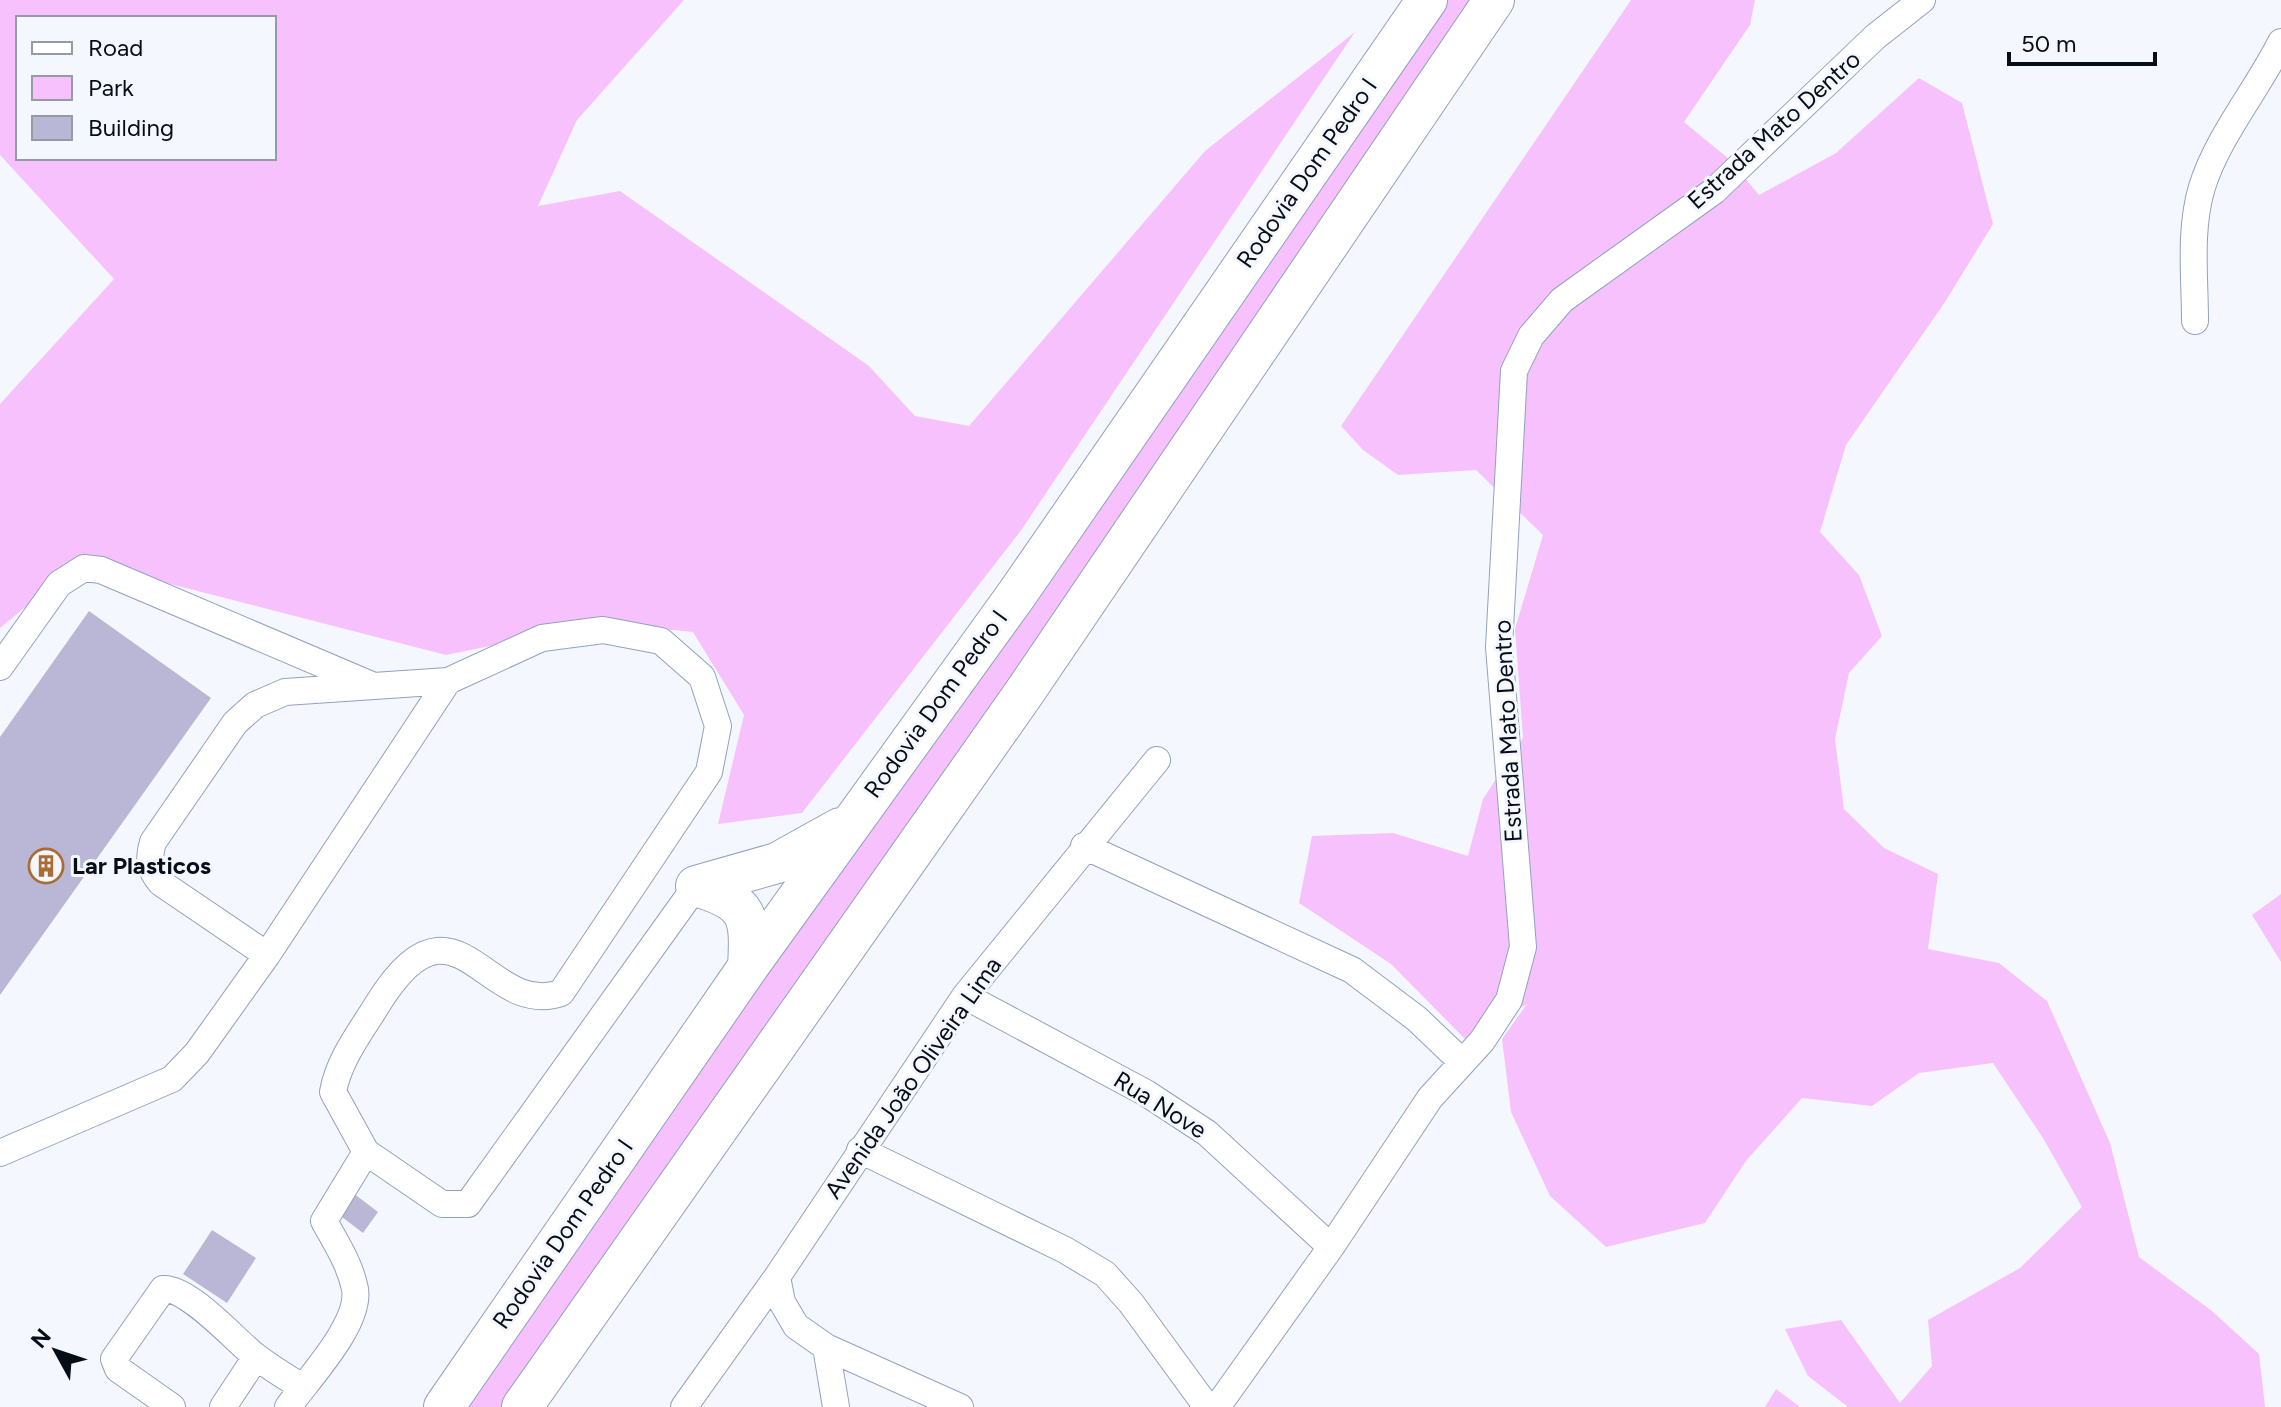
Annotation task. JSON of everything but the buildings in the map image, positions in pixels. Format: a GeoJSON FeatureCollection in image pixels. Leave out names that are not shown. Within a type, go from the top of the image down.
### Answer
{"type":"FeatureCollection","features":[{"type":"Feature","properties":{"kind":"highway","name":"Rodovia Dom Pedro I"},"geometry":{"type":"LineString","coordinates":[[444,1407],[748,967],[1017,594],[1427,0]]}},
{"type":"Feature","properties":{"kind":"highway"},"geometry":{"type":"LineString","coordinates":[[522,1407],[999,730],[1494,0]]}},
{"type":"Feature","properties":{"kind":"highway"},"geometry":{"type":"LineString","coordinates":[[696,886],[777,863],[853,820]]}},
{"type":"Feature","properties":{"kind":"highway"},"geometry":{"type":"LineString","coordinates":[[696,886],[727,895],[744,910],[750,929],[748,967]]}},
{"type":"Feature","properties":{"kind":"street","name":"Estrada Mato Dentro"},"geometry":{"type":"LineString","coordinates":[[1217,1407],[1331,1247],[1430,1098],[1482,1041],[1509,1000],[1523,947],[1499,647],[1514,371],[1531,336],[1562,300],[1714,191],[1875,37],[1922,0]]}},
{"type":"Feature","properties":{"kind":"street"},"geometry":{"type":"LineString","coordinates":[[2195,321],[2194,228],[2201,190],[2213,161],[2281,42]]}},
{"type":"Feature","properties":{"kind":"street"},"geometry":{"type":"LineString","coordinates":[[0,667],[59,584],[84,568],[101,570],[374,686]]}},
{"type":"Feature","properties":{"kind":"street"},"geometry":{"type":"LineString","coordinates":[[267,955],[161,883],[151,871],[148,857],[153,842],[235,723],[255,705],[285,692],[448,681],[542,638],[603,630],[661,641],[702,677],[718,726],[709,772],[561,993],[535,998],[512,989],[473,960],[442,949],[418,958],[387,990],[337,1069],[333,1092],[366,1152],[442,1204],[468,1204],[696,886]]}},
{"type":"Feature","properties":{"kind":"street"},"geometry":{"type":"LineString","coordinates":[[0,1153],[172,1079],[197,1053],[267,955],[448,681]]}},
{"type":"Feature","properties":{"kind":"street","name":"Avenida João Oliveira Lima"},"geometry":{"type":"LineString","coordinates":[[684,1407],[777,1277],[965,996],[1157,760]]}},
{"type":"Feature","properties":{"kind":"street"},"geometry":{"type":"LineString","coordinates":[[1084,846],[1352,970],[1417,1019],[1461,1061]]}},
{"type":"Feature","properties":{"kind":"street","name":"Rua Nove"},"geometry":{"type":"LineString","coordinates":[[965,996],[1146,1093],[1207,1133],[1331,1247]]}},
{"type":"Feature","properties":{"kind":"street"},"geometry":{"type":"LineString","coordinates":[[860,1150],[1065,1250],[1105,1274],[1131,1303],[1207,1407]]}},
{"type":"Feature","properties":{"kind":"street"},"geometry":{"type":"LineString","coordinates":[[172,1407],[115,1365],[114,1359],[158,1292],[170,1289],[201,1308],[295,1397],[347,1324],[356,1292],[343,1254],[324,1221],[366,1152]]}},
{"type":"Feature","properties":{"kind":"street"},"geometry":{"type":"LineString","coordinates":[[777,1277],[782,1302],[796,1326],[826,1347],[960,1407]]}},
{"type":"Feature","properties":{"kind":"street"},"geometry":{"type":"LineString","coordinates":[[826,1347],[836,1407]]}},
{"type":"Feature","properties":{"kind":"street"},"geometry":{"type":"LineString","coordinates":[[223,1407],[256,1357]]}},
{"type":"Feature","properties":{"kind":"green space"},"geometry":{"type":"Polygon","coordinates":[[[0,0],[684,0],[577,120],[538,206],[620,191],[869,366],[915,416],[969,426],[1205,151],[1355,32],[1022,529],[802,813],[718,824],[744,715],[693,632],[604,623],[446,655],[81,561],[0,628],[0,404],[114,279],[0,155],[0,0]]]}},
{"type":"Feature","properties":{"kind":"green space"},"geometry":{"type":"Polygon","coordinates":[[[1447,0],[1483,0],[506,1407],[458,1407],[1447,0]]]}},
{"type":"Feature","properties":{"kind":"green space"},"geometry":{"type":"Polygon","coordinates":[[[1631,0],[1755,0],[1750,25],[1684,122],[1729,159],[1759,195],[1836,153],[1919,78],[1962,103],[1993,224],[1945,302],[1846,445],[1820,532],[1859,575],[1882,636],[1849,673],[1835,739],[1844,809],[1884,848],[1938,874],[1928,949],[1999,963],[2047,1001],[2110,1143],[2139,1257],[2212,1311],[2259,1354],[2265,1407],[1848,1407],[1808,1376],[1785,1329],[1841,1320],[1900,1403],[1932,1366],[1928,1320],[2020,1268],[2082,1207],[2043,1138],[1993,1063],[1919,1073],[1872,1106],[1802,1098],[1746,1161],[1705,1223],[1606,1247],[1550,1196],[1511,1112],[1502,1039],[1527,1004],[1465,1039],[1391,964],[1299,903],[1312,836],[1393,833],[1468,856],[1483,799],[1523,738],[1515,629],[1543,535],[1476,470],[1398,475],[1363,450],[1341,426],[1631,0]]]}},
{"type":"Feature","properties":{"kind":"green space"},"geometry":{"type":"Polygon","coordinates":[[[2281,894],[2281,962],[2252,915],[2281,894]]]}},
{"type":"Feature","properties":{"kind":"green space"},"geometry":{"type":"Polygon","coordinates":[[[1776,1389],[1800,1407],[1765,1407],[1776,1389]]]}},
{"type":"Feature","properties":{"kind":"place","name":"Lar Plasticos"},"geometry":{"type":"Point","coordinates":[46,866]}}]}
